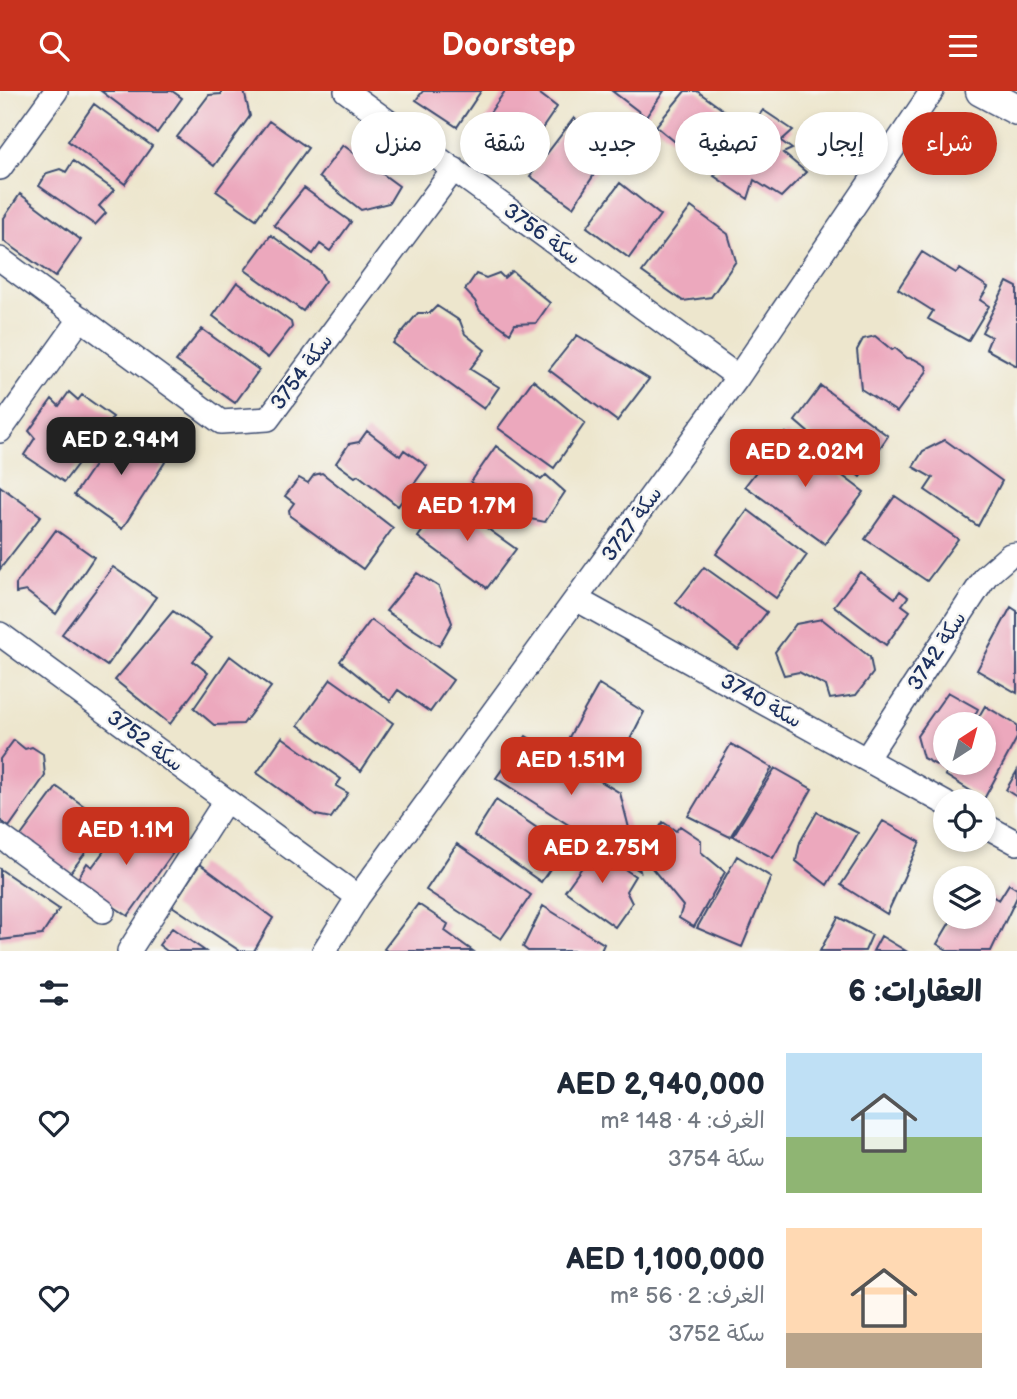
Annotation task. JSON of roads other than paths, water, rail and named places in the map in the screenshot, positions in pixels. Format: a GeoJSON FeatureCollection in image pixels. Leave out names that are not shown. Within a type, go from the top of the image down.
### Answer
{"type":"FeatureCollection","features":[{"type":"Feature","properties":{"kind":"street"},"geometry":{"type":"LineString","coordinates":[[0,168],[56,91]]}},
{"type":"Feature","properties":{"kind":"street","name":"سكة 3756"},"geometry":{"type":"LineString","coordinates":[[346,91],[738,377]]}},
{"type":"Feature","properties":{"kind":"street","name":"سكة 3727"},"geometry":{"type":"LineString","coordinates":[[324,951],[358,897],[738,377],[932,91]]}},
{"type":"Feature","properties":{"kind":"street"},"geometry":{"type":"LineString","coordinates":[[981,91],[1017,110]]}},
{"type":"Feature","properties":{"kind":"street","name":"سكة 3754"},"geometry":{"type":"LineString","coordinates":[[0,259],[221,422],[268,419],[454,169]]}},
{"type":"Feature","properties":{"kind":"street"},"geometry":{"type":"LineString","coordinates":[[0,431],[81,319]]}},
{"type":"Feature","properties":{"kind":"street","name":"سكة 3742"},"geometry":{"type":"LineString","coordinates":[[866,759],[986,576],[1010,555],[1017,554]]}},
{"type":"Feature","properties":{"kind":"street","name":"سكة 3740"},"geometry":{"type":"LineString","coordinates":[[576,599],[933,796]]}},
{"type":"Feature","properties":{"kind":"street","name":"سكة 3752"},"geometry":{"type":"LineString","coordinates":[[0,635],[358,897]]}},
{"type":"Feature","properties":{"kind":"street"},"geometry":{"type":"LineString","coordinates":[[129,951],[226,800]]}},
{"type":"Feature","properties":{"kind":"street"},"geometry":{"type":"LineString","coordinates":[[996,832],[1017,843]]}},
{"type":"Feature","properties":{"kind":"street"},"geometry":{"type":"LineString","coordinates":[[0,836],[103,911]]}}]}
